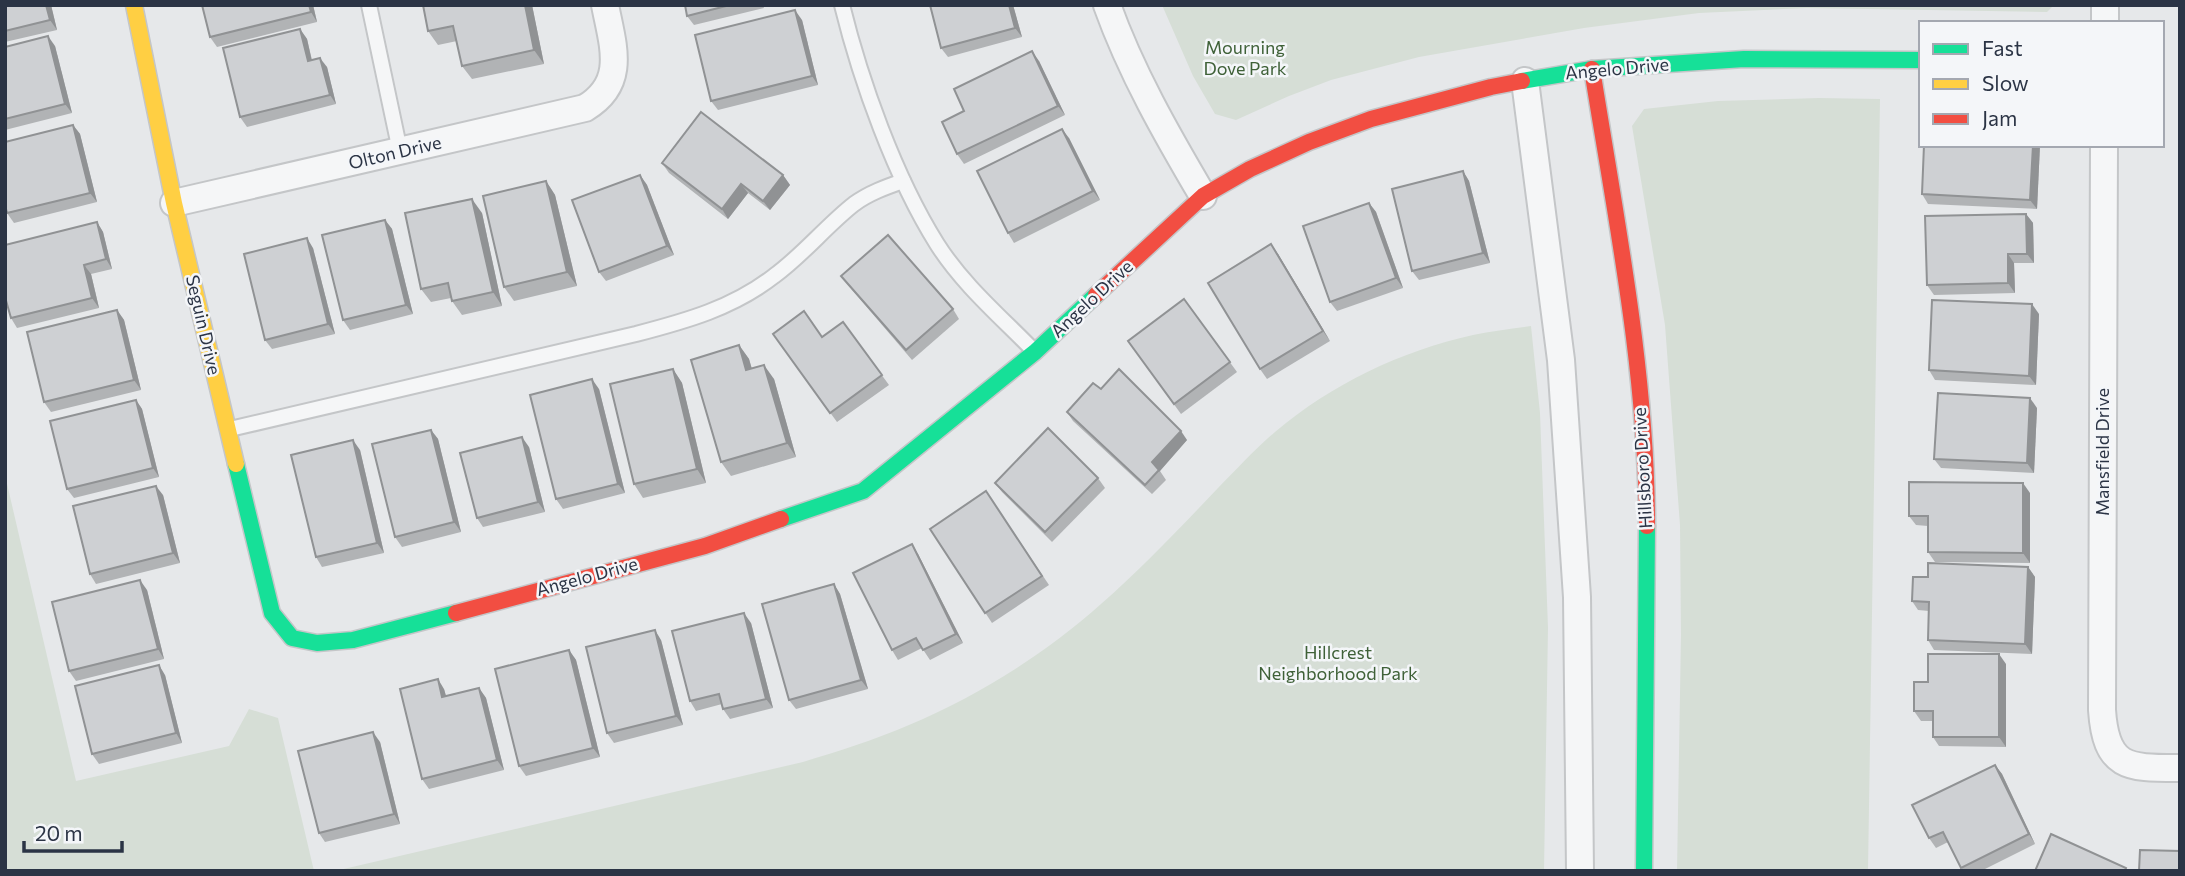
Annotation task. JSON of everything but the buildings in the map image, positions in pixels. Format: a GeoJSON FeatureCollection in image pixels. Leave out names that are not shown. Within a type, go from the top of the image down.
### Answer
{"type":"FeatureCollection","features":[{"type":"Feature","properties":{"kind":"street","name":"Seguin Drive"},"geometry":{"type":"LineString","coordinates":[[134,5],[174,203],[272,613],[292,638]]}},
{"type":"Feature","properties":{"kind":"street","name":"Olton Drive"},"geometry":{"type":"LineString","coordinates":[[174,203],[585,108],[597,101],[608,88],[613,68],[613,47],[605,5]]}},
{"type":"Feature","properties":{"kind":"street"},"geometry":{"type":"LineString","coordinates":[[1107,5],[1120,41],[1203,196]]}},
{"type":"Feature","properties":{"kind":"street","name":"Angelo Drive"},"geometry":{"type":"LineString","coordinates":[[292,638],[317,643],[353,640],[705,545],[863,491],[1035,352],[1203,196],[1250,169],[1309,142],[1371,119],[1491,87],[1592,69],[1744,59],[1919,60]]}},
{"type":"Feature","properties":{"kind":"street","name":"Hillsboro Drive"},"geometry":{"type":"LineString","coordinates":[[1592,69],[1633,323],[1647,490],[1644,871]]}},
{"type":"Feature","properties":{"kind":"street"},"geometry":{"type":"LineString","coordinates":[[1525,81],[1561,360],[1577,597],[1580,871]]}},
{"type":"Feature","properties":{"kind":"street","name":"Mansfield Drive"},"geometry":{"type":"LineString","coordinates":[[2104,147],[2104,732],[2115,757],[2132,766],[2180,768]]}},
{"type":"Feature","properties":{"kind":"lane"},"geometry":{"type":"LineString","coordinates":[[369,5],[400,152]]}},
{"type":"Feature","properties":{"kind":"lane"},"geometry":{"type":"LineString","coordinates":[[842,5],[868,91],[903,181],[937,244],[960,275],[1035,352]]}},
{"type":"Feature","properties":{"kind":"lane"},"geometry":{"type":"LineString","coordinates":[[228,430],[696,318],[734,302],[775,276],[854,204],[872,193],[903,181]]}},
{"type":"Feature","properties":{"kind":"green space","name":"Mourning Dove Park"},"geometry":{"type":"Polygon","coordinates":[[[1162,5],[2054,5],[2047,12],[1807,8],[1699,13],[1584,28],[1419,57],[1331,80],[1236,120],[1215,114],[1193,76],[1162,5]]]}},
{"type":"Feature","properties":{"kind":"green space"},"geometry":{"type":"Polygon","coordinates":[[[1880,99],[1868,871],[1677,871],[1680,525],[1665,325],[1632,126],[1644,109],[1718,101],[1880,99]]]}},
{"type":"Feature","properties":{"kind":"green space","name":"Hillcrest Neighborhood Park"},"geometry":{"type":"Polygon","coordinates":[[[1531,326],[1540,413],[1548,628],[1544,871],[335,871],[803,762],[883,736],[935,714],[1034,657],[1080,622],[1146,562],[1260,445],[1320,399],[1368,372],[1420,350],[1473,335],[1531,326]]]}},
{"type":"Feature","properties":{"kind":"green space"},"geometry":{"type":"Polygon","coordinates":[[[5,475],[76,781],[229,746],[249,709],[278,718],[314,871],[5,871],[5,475]]]}},
{"type":"Feature","properties":{"kind":"traffic: fast"},"geometry":{"type":"LineString","coordinates":[[1522,81],[1592,69],[1744,59],[1919,60]]}},
{"type":"Feature","properties":{"kind":"traffic: fast"},"geometry":{"type":"LineString","coordinates":[[781,519],[863,491],[1035,352],[1096,295]]}},
{"type":"Feature","properties":{"kind":"traffic: fast"},"geometry":{"type":"LineString","coordinates":[[236,464],[272,613],[292,638],[317,643],[353,640],[456,613]]}},
{"type":"Feature","properties":{"kind":"traffic: fast"},"geometry":{"type":"LineString","coordinates":[[1644,871],[1647,526]]}},
{"type":"Feature","properties":{"kind":"traffic: slow"},"geometry":{"type":"LineString","coordinates":[[134,5],[174,203],[236,464]]}},
{"type":"Feature","properties":{"kind":"traffic: jam"},"geometry":{"type":"LineString","coordinates":[[1592,69],[1636,354],[1646,468],[1647,526]]}},
{"type":"Feature","properties":{"kind":"traffic: jam"},"geometry":{"type":"LineString","coordinates":[[1096,295],[1203,196],[1250,169],[1309,142],[1371,119],[1522,81]]}},
{"type":"Feature","properties":{"kind":"traffic: jam"},"geometry":{"type":"LineString","coordinates":[[456,613],[705,546],[781,519]]}}]}
